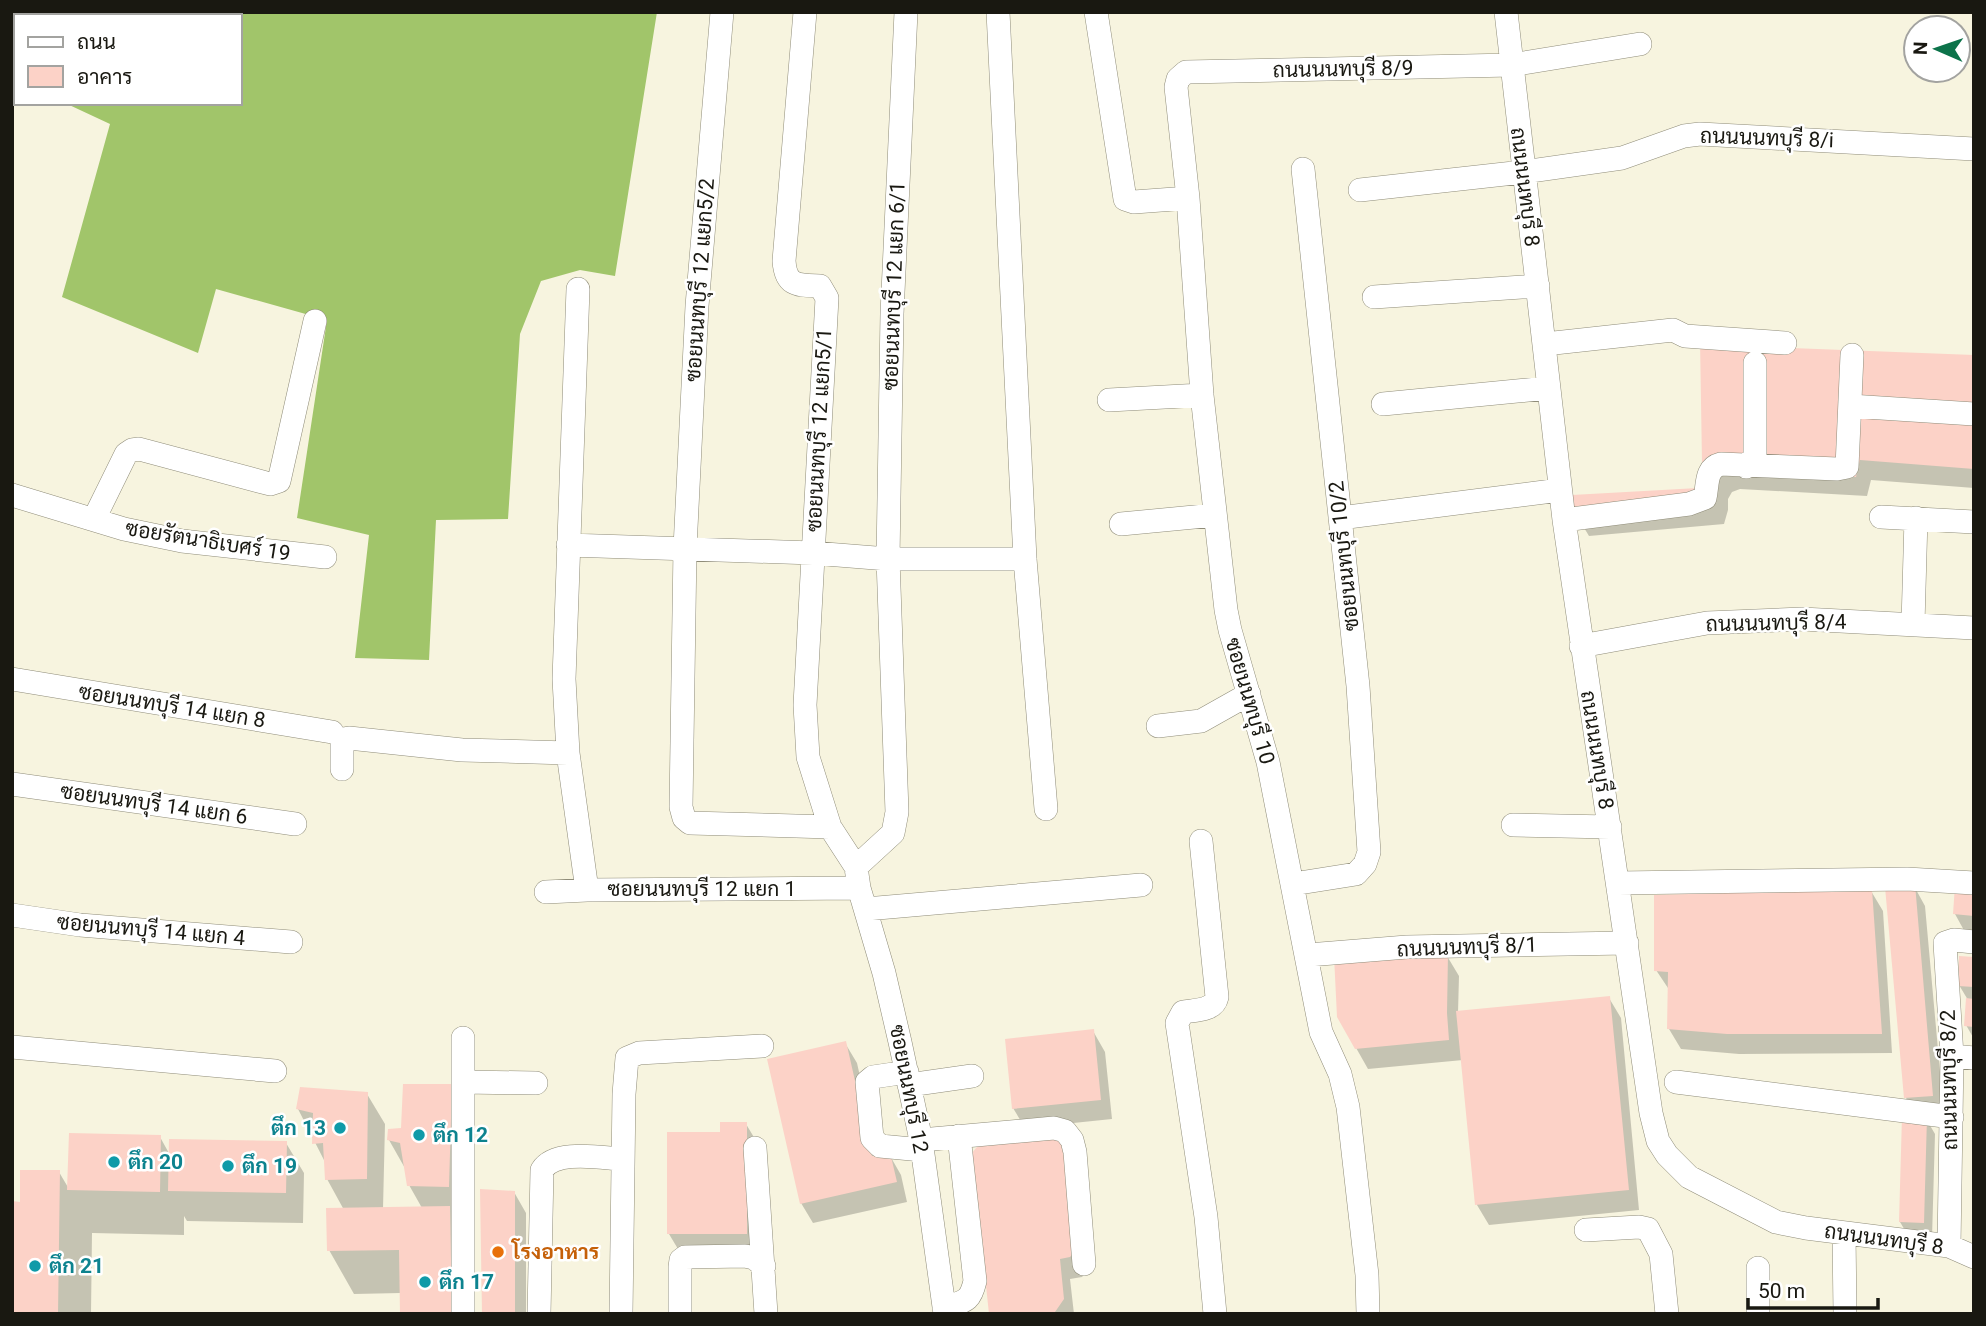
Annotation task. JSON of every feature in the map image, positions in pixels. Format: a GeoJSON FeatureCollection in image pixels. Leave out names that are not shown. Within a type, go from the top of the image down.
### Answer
{"type":"FeatureCollection","features":[{"type":"Feature","properties":{"kind":"street","name":"ซอยนนทบุรี 12 แยก5/2"},"geometry":{"type":"LineString","coordinates":[[722,12],[700,257],[685,548],[681,807],[684,818],[690,823],[830,827]]}},
{"type":"Feature","properties":{"kind":"street","name":"ซอยนนทบุรี 12 แยก5/1"},"geometry":{"type":"LineString","coordinates":[[805,12],[784,261],[789,281],[820,286],[827,298],[805,705],[808,757],[830,827],[860,888]]}},
{"type":"Feature","properties":{"kind":"street","name":"ซอยนนทบุรี 12 แยก 6/1"},"geometry":{"type":"LineString","coordinates":[[860,888],[896,824],[888,559],[892,314],[906,12]]}},
{"type":"Feature","properties":{"kind":"street"},"geometry":{"type":"LineString","coordinates":[[998,12],[1025,559],[1046,809]]}},
{"type":"Feature","properties":{"kind":"street"},"geometry":{"type":"LineString","coordinates":[[1096,12],[1125,199],[1134,202],[1188,198]]}},
{"type":"Feature","properties":{"kind":"street","name":"ถนนนนทบุรี 8"},"geometry":{"type":"LineString","coordinates":[[1506,12],[1564,520],[1651,1113],[1658,1141],[1667,1155],[1689,1177],[1776,1222],[1949,1247],[1974,1257]]}},
{"type":"Feature","properties":{"kind":"street","name":"ถนนนนทบุรี 8/9"},"geometry":{"type":"LineString","coordinates":[[1178,79],[1186,72],[1511,65],[1640,44]]}},
{"type":"Feature","properties":{"kind":"street","name":"ซอยนนทบุรี 10"},"geometry":{"type":"LineString","coordinates":[[1178,79],[1176,87],[1188,198],[1202,394],[1230,630],[1268,762],[1321,1032],[1340,1074],[1348,1107],[1367,1275],[1368,1314]]}},
{"type":"Feature","properties":{"kind":"street","name":"ถนนนนทบุรี 8/i"},"geometry":{"type":"LineString","coordinates":[[1360,190],[1622,158],[1684,136],[1700,134],[1974,149]]}},
{"type":"Feature","properties":{"kind":"street","name":"ซอยนนทบุรี 10/2"},"geometry":{"type":"LineString","coordinates":[[1293,884],[1356,874],[1369,856],[1358,686],[1303,169]]}},
{"type":"Feature","properties":{"kind":"street"},"geometry":{"type":"LineString","coordinates":[[1374,297],[1538,286]]}},
{"type":"Feature","properties":{"kind":"street"},"geometry":{"type":"LineString","coordinates":[[578,289],[564,679],[568,752],[587,890]]}},
{"type":"Feature","properties":{"kind":"street"},"geometry":{"type":"LineString","coordinates":[[94,519],[126,454],[132,450],[139,449],[270,484],[279,481],[315,321]]}},
{"type":"Feature","properties":{"kind":"street"},"geometry":{"type":"LineString","coordinates":[[1545,344],[1673,330],[1685,336],[1785,343]]}},
{"type":"Feature","properties":{"kind":"street"},"geometry":{"type":"LineString","coordinates":[[1564,520],[1689,504],[1705,498],[1709,472],[1714,466],[1721,464],[1746,467],[1847,467],[1852,355]]}},
{"type":"Feature","properties":{"kind":"street"},"geometry":{"type":"LineString","coordinates":[[1746,467],[1755,457],[1755,363]]}},
{"type":"Feature","properties":{"kind":"street"},"geometry":{"type":"LineString","coordinates":[[1383,404],[1548,388]]}},
{"type":"Feature","properties":{"kind":"street"},"geometry":{"type":"LineString","coordinates":[[1109,400],[1202,394]]}},
{"type":"Feature","properties":{"kind":"street"},"geometry":{"type":"LineString","coordinates":[[1850,406],[1974,414]]}},
{"type":"Feature","properties":{"kind":"street"},"geometry":{"type":"LineString","coordinates":[[1340,518],[1560,490]]}},
{"type":"Feature","properties":{"kind":"street","name":"ซอยรัตนาธิเบศร์ 19"},"geometry":{"type":"LineString","coordinates":[[12,495],[124,529],[182,541],[325,558]]}},
{"type":"Feature","properties":{"kind":"street"},"geometry":{"type":"LineString","coordinates":[[1121,524],[1215,515]]}},
{"type":"Feature","properties":{"kind":"street"},"geometry":{"type":"LineString","coordinates":[[1881,517],[1974,522]]}},
{"type":"Feature","properties":{"kind":"street"},"geometry":{"type":"LineString","coordinates":[[1913,624],[1916,519]]}},
{"type":"Feature","properties":{"kind":"street"},"geometry":{"type":"LineString","coordinates":[[568,545],[813,553],[888,559],[1025,559]]}},
{"type":"Feature","properties":{"kind":"street","name":"ถนนนนทบุรี 8/4"},"geometry":{"type":"LineString","coordinates":[[1581,646],[1707,623],[1802,619],[1974,628]]}},
{"type":"Feature","properties":{"kind":"street","name":"ซอยนนทบุรี 14 แยก 8"},"geometry":{"type":"LineString","coordinates":[[12,679],[332,732]]}},
{"type":"Feature","properties":{"kind":"street"},"geometry":{"type":"LineString","coordinates":[[1158,726],[1201,721],[1249,694]]}},
{"type":"Feature","properties":{"kind":"street"},"geometry":{"type":"LineString","coordinates":[[342,769],[342,742],[343,739],[349,738],[461,750],[568,752]]}},
{"type":"Feature","properties":{"kind":"street","name":"ซอยนนทบุรี 14 แยก 6"},"geometry":{"type":"LineString","coordinates":[[12,784],[295,824]]}},
{"type":"Feature","properties":{"kind":"street"},"geometry":{"type":"LineString","coordinates":[[1513,825],[1610,827]]}},
{"type":"Feature","properties":{"kind":"street"},"geometry":{"type":"LineString","coordinates":[[1201,841],[1217,997],[1216,1003],[1211,1007],[1183,1012],[1177,1023],[1206,1217],[1215,1314]]}},
{"type":"Feature","properties":{"kind":"street"},"geometry":{"type":"LineString","coordinates":[[1618,883],[1907,879],[1974,883]]}},
{"type":"Feature","properties":{"kind":"street","name":"ซอยนนทบุรี 12 แยก 1"},"geometry":{"type":"LineString","coordinates":[[546,892],[1141,885]]}},
{"type":"Feature","properties":{"kind":"street","name":"ซอยนนทบุรี 12"},"geometry":{"type":"LineString","coordinates":[[860,888],[884,973],[922,1145],[945,1311]]}},
{"type":"Feature","properties":{"kind":"street","name":"ซอยนนทบุรี 14 แยก 4"},"geometry":{"type":"LineString","coordinates":[[12,915],[80,925],[291,942]]}},
{"type":"Feature","properties":{"kind":"street","name":"ถนนนนทบุรี 8/2"},"geometry":{"type":"LineString","coordinates":[[1949,1247],[1952,1117],[1963,1057],[1945,943],[1954,940],[1974,942]]}},
{"type":"Feature","properties":{"kind":"street","name":"ถนนนนทบุรี 8/1"},"geometry":{"type":"LineString","coordinates":[[1308,955],[1407,947],[1627,943]]}},
{"type":"Feature","properties":{"kind":"street"},"geometry":{"type":"LineString","coordinates":[[463,1038],[463,1314]]}},
{"type":"Feature","properties":{"kind":"street"},"geometry":{"type":"LineString","coordinates":[[621,1314],[627,1058],[639,1053],[762,1046]]}},
{"type":"Feature","properties":{"kind":"street"},"geometry":{"type":"LineString","coordinates":[[12,1048],[275,1071]]}},
{"type":"Feature","properties":{"kind":"street"},"geometry":{"type":"LineString","coordinates":[[972,1076],[908,1079],[873,1077],[867,1082],[873,1138],[880,1146],[922,1145],[959,1136],[1054,1128],[1065,1131],[1072,1140],[1075,1152],[1084,1264]]}},
{"type":"Feature","properties":{"kind":"street"},"geometry":{"type":"LineString","coordinates":[[463,1082],[536,1083]]}},
{"type":"Feature","properties":{"kind":"street"},"geometry":{"type":"LineString","coordinates":[[1676,1082],[1952,1117]]}},
{"type":"Feature","properties":{"kind":"street"},"geometry":{"type":"LineString","coordinates":[[945,1311],[967,1301],[972,1295],[975,1280],[959,1136]]}},
{"type":"Feature","properties":{"kind":"street"},"geometry":{"type":"LineString","coordinates":[[755,1149],[766,1314]]}},
{"type":"Feature","properties":{"kind":"street"},"geometry":{"type":"LineString","coordinates":[[538,1314],[542,1170],[547,1163],[560,1157],[624,1159]]}},
{"type":"Feature","properties":{"kind":"street"},"geometry":{"type":"LineString","coordinates":[[1586,1230],[1639,1227],[1648,1229],[1661,1254],[1667,1314]]}},
{"type":"Feature","properties":{"kind":"street"},"geometry":{"type":"LineString","coordinates":[[1844,1233],[1845,1314]]}},
{"type":"Feature","properties":{"kind":"street"},"geometry":{"type":"LineString","coordinates":[[680,1314],[680,1267],[681,1260],[685,1257],[745,1256],[754,1258],[764,1266]]}},
{"type":"Feature","properties":{"kind":"street"},"geometry":{"type":"LineString","coordinates":[[1758,1268],[1758,1314]]}},
{"type":"Feature","properties":{"kind":"green space"},"geometry":{"type":"Polygon","coordinates":[[[12,12],[657,12],[615,276],[580,270],[541,281],[520,334],[508,519],[436,520],[429,660],[355,658],[369,535],[297,518],[327,320],[216,289],[198,353],[62,297],[110,124],[69,105],[242,105],[242,14],[14,14],[12,80],[12,12]]]}},
{"type":"Feature","properties":{"kind":"building"},"geometry":{"type":"Polygon","coordinates":[[[1700,340],[1765,347],[1974,355],[1974,469],[1860,460],[1856,477],[1728,469],[1721,472],[1717,488],[1575,516],[1572,495],[1698,488],[1702,463],[1700,340]]]}},
{"type":"Feature","properties":{"kind":"building"},"geometry":{"type":"Polygon","coordinates":[[[1915,884],[1933,1096],[1904,1098],[1885,887],[1915,884]]]}},
{"type":"Feature","properties":{"kind":"building"},"geometry":{"type":"Polygon","coordinates":[[[1955,885],[1974,886],[1974,916],[1953,914],[1955,885]]]}},
{"type":"Feature","properties":{"kind":"building"},"geometry":{"type":"Polygon","coordinates":[[[1872,889],[1882,1034],[1727,1034],[1667,1029],[1668,972],[1654,971],[1654,895],[1872,889]]]}},
{"type":"Feature","properties":{"kind":"building"},"geometry":{"type":"Polygon","coordinates":[[[1448,954],[1449,1040],[1355,1049],[1337,1017],[1334,956],[1448,954]]]}},
{"type":"Feature","properties":{"kind":"building"},"geometry":{"type":"Polygon","coordinates":[[[1959,956],[1974,957],[1974,987],[1958,986],[1959,956]]]}},
{"type":"Feature","properties":{"kind":"building"},"geometry":{"type":"Polygon","coordinates":[[[1610,996],[1629,1190],[1475,1205],[1456,1011],[1610,996]]]}},
{"type":"Feature","properties":{"kind":"building"},"geometry":{"type":"Polygon","coordinates":[[[1966,998],[1974,999],[1974,1027],[1964,1026],[1966,998]]]}},
{"type":"Feature","properties":{"kind":"building"},"geometry":{"type":"Polygon","coordinates":[[[1094,1029],[1101,1100],[1012,1109],[1005,1039],[1094,1029]]]}},
{"type":"Feature","properties":{"kind":"building"},"geometry":{"type":"Polygon","coordinates":[[[846,1041],[872,1156],[890,1152],[897,1182],[800,1204],[767,1059],[846,1041]]]}},
{"type":"Feature","properties":{"kind":"building","name":"ตึก 12"},"geometry":{"type":"Polygon","coordinates":[[[403,1084],[452,1084],[449,1187],[407,1186],[400,1143],[387,1140],[388,1129],[401,1128],[403,1084]]]}},
{"type":"Feature","properties":{"kind":"building","name":"ตึก 13"},"geometry":{"type":"Polygon","coordinates":[[[300,1087],[368,1092],[367,1179],[325,1180],[323,1143],[312,1144],[313,1113],[296,1109],[300,1087]]]}},
{"type":"Feature","properties":{"kind":"building"},"geometry":{"type":"Polygon","coordinates":[[[1902,1116],[1927,1117],[1924,1223],[1899,1222],[1902,1116]]]}},
{"type":"Feature","properties":{"kind":"building"},"geometry":{"type":"Polygon","coordinates":[[[720,1122],[747,1122],[747,1234],[667,1234],[667,1132],[720,1132],[720,1122]]]}},
{"type":"Feature","properties":{"kind":"building","name":"ตึก 20"},"geometry":{"type":"Polygon","coordinates":[[[69,1133],[161,1135],[160,1192],[67,1190],[69,1133]]]}},
{"type":"Feature","properties":{"kind":"building"},"geometry":{"type":"Polygon","coordinates":[[[1056,1134],[1067,1141],[1079,1247],[1070,1257],[1060,1259],[1064,1299],[1055,1312],[989,1314],[972,1153],[980,1143],[1056,1134]]]}},
{"type":"Feature","properties":{"kind":"building","name":"ตึก 19"},"geometry":{"type":"Polygon","coordinates":[[[169,1139],[287,1141],[286,1193],[168,1191],[169,1139]]]}},
{"type":"Feature","properties":{"kind":"building","name":"ตึก 21"},"geometry":{"type":"Polygon","coordinates":[[[20,1170],[60,1170],[58,1314],[12,1314],[12,1201],[20,1202],[20,1170]]]}},
{"type":"Feature","properties":{"kind":"building","name":"โรงอาหาร"},"geometry":{"type":"Polygon","coordinates":[[[480,1189],[515,1191],[515,1314],[482,1314],[480,1189]]]}},
{"type":"Feature","properties":{"kind":"building","name":"ตึก 17"},"geometry":{"type":"Polygon","coordinates":[[[450,1206],[452,1314],[400,1314],[399,1250],[327,1251],[326,1208],[450,1206]]]}},
{"type":"Feature","properties":{"kind":"place","name":"ตึก 13"},"geometry":{"type":"Point","coordinates":[340,1128]}},
{"type":"Feature","properties":{"kind":"place","name":"ตึก 12"},"geometry":{"type":"Point","coordinates":[419,1135]}},
{"type":"Feature","properties":{"kind":"place","name":"ตึก 20"},"geometry":{"type":"Point","coordinates":[114,1162]}},
{"type":"Feature","properties":{"kind":"place","name":"ตึก 19"},"geometry":{"type":"Point","coordinates":[228,1166]}},
{"type":"Feature","properties":{"kind":"place","name":"โรงอาหาร"},"geometry":{"type":"Point","coordinates":[498,1252]}},
{"type":"Feature","properties":{"kind":"place","name":"ตึก 21"},"geometry":{"type":"Point","coordinates":[35,1266]}},
{"type":"Feature","properties":{"kind":"place","name":"ตึก 17"},"geometry":{"type":"Point","coordinates":[425,1282]}}]}
